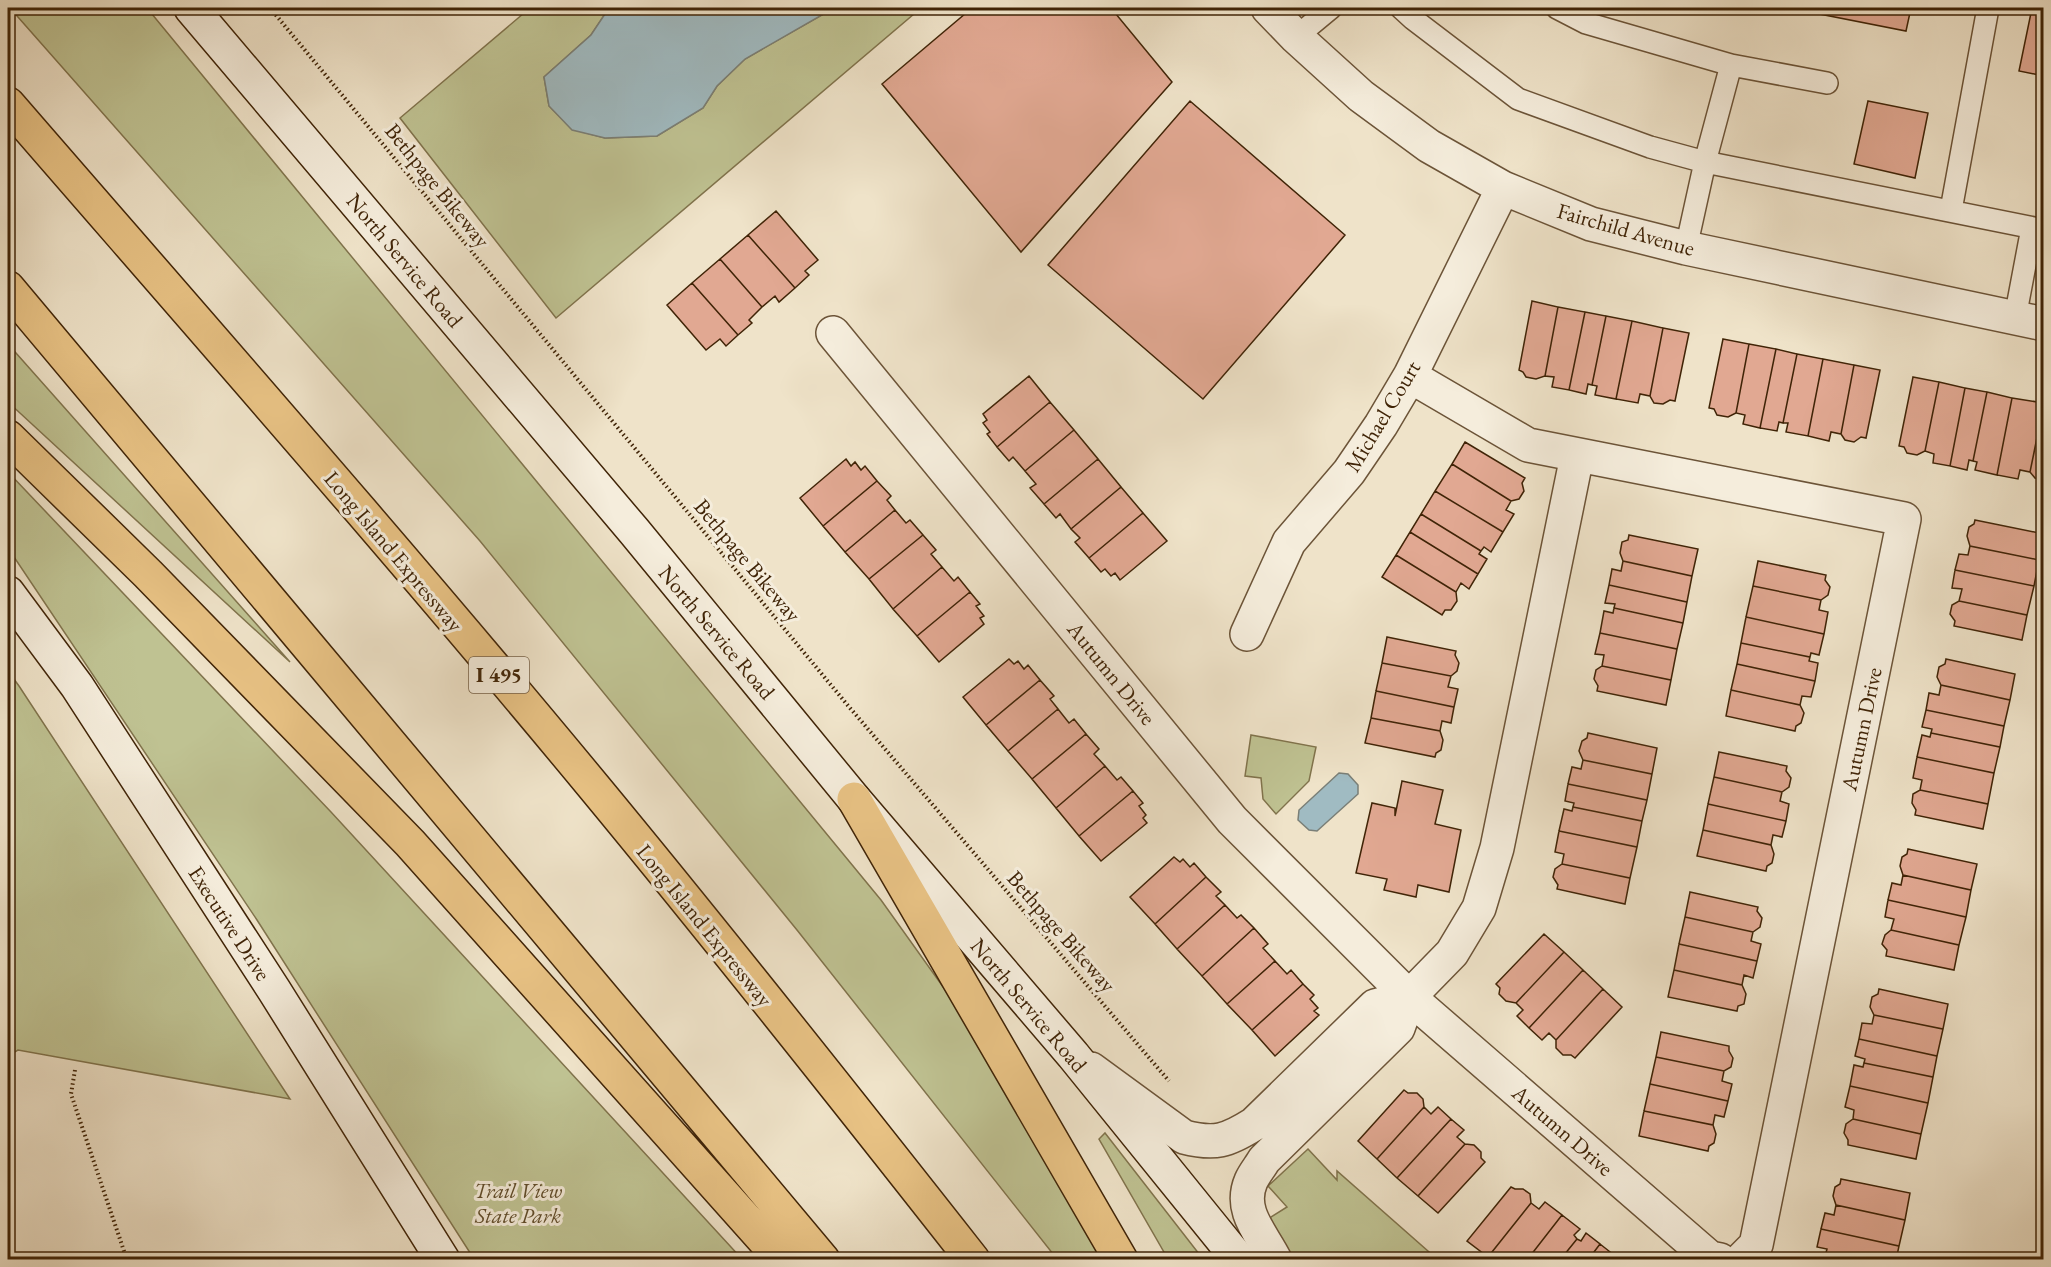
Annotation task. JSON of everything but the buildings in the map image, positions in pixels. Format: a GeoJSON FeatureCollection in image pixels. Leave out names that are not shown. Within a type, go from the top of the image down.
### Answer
{"type":"FeatureCollection","features":[{"type":"Feature","properties":{"kind":"highway","name":"Long Island Expressway"},"geometry":{"type":"LineString","coordinates":[[8,104],[594,787],[973,1260]]}},
{"type":"Feature","properties":{"kind":"highway"},"geometry":{"type":"LineString","coordinates":[[8,288],[823,1260]]}},
{"type":"Feature","properties":{"kind":"highway"},"geometry":{"type":"LineString","coordinates":[[8,437],[148,574],[410,843],[782,1260]]}},
{"type":"Feature","properties":{"kind":"highway"},"geometry":{"type":"LineString","coordinates":[[854,799],[1121,1260]]}},
{"type":"Feature","properties":{"kind":"street","name":"North Service Road"},"geometry":{"type":"LineString","coordinates":[[191,8],[626,522],[854,799],[1072,1055],[1239,1260]]}},
{"type":"Feature","properties":{"kind":"street","name":"Fairchild Avenue"},"geometry":{"type":"LineString","coordinates":[[1268,8],[1296,37],[1361,96],[1429,146],[1503,188],[1591,224],[1686,248],[2029,321]]}},
{"type":"Feature","properties":{"kind":"street","name":"Michael Court"},"geometry":{"type":"LineString","coordinates":[[1247,634],[1289,542],[1349,472],[1381,425],[1410,376],[1503,188]]}},
{"type":"Feature","properties":{"kind":"street","name":"Autumn Drive"},"geometry":{"type":"LineString","coordinates":[[833,333],[1232,820],[1409,997],[1710,1258],[1720,1260]]}},
{"type":"Feature","properties":{"kind":"street","name":"Autumn Drive"},"geometry":{"type":"LineString","coordinates":[[1410,376],[1528,445],[1904,519],[1756,1245],[1741,1260]]}},
{"type":"Feature","properties":{"kind":"street"},"geometry":{"type":"LineString","coordinates":[[1275,1260],[1248,1214],[1251,1182],[1264,1160],[1398,1028],[1409,997],[1452,953],[1479,908],[1497,848],[1577,456]]}},
{"type":"Feature","properties":{"kind":"street","name":"Executive Drive"},"geometry":{"type":"LineString","coordinates":[[8,593],[77,686],[274,990],[443,1260]]}},
{"type":"Feature","properties":{"kind":"street"},"geometry":{"type":"LineString","coordinates":[[1072,1055],[1184,1137],[1202,1142],[1220,1142],[1254,1124],[1376,1006],[1409,997]]}},
{"type":"Feature","properties":{"kind":"lane"},"geometry":{"type":"LineString","coordinates":[[1296,37],[1330,8]]}},
{"type":"Feature","properties":{"kind":"lane"},"geometry":{"type":"LineString","coordinates":[[1401,8],[1518,99],[1650,147],[1705,162],[2038,229],[2029,321]]}},
{"type":"Feature","properties":{"kind":"lane"},"geometry":{"type":"LineString","coordinates":[[1557,8],[1587,24],[1731,65],[1827,83]]}},
{"type":"Feature","properties":{"kind":"lane"},"geometry":{"type":"LineString","coordinates":[[1951,210],[1988,8]]}},
{"type":"Feature","properties":{"kind":"lane"},"geometry":{"type":"LineString","coordinates":[[1686,248],[1705,162],[1731,65]]}},
{"type":"Feature","properties":{"kind":"path","name":"Bethpage Bikeway"},"geometry":{"type":"LineString","coordinates":[[270,8],[850,708],[1176,1090]]}},
{"type":"Feature","properties":{"kind":"path"},"geometry":{"type":"LineString","coordinates":[[75,1070],[71,1094],[127,1260]]}},
{"type":"Feature","properties":{"kind":"green space"},"geometry":{"type":"Polygon","coordinates":[[[10,8],[147,8],[881,900],[991,1054],[1109,1259],[1057,1259],[797,930],[480,541],[10,8]]]}},
{"type":"Feature","properties":{"kind":"green space"},"geometry":{"type":"Polygon","coordinates":[[[530,8],[609,8],[591,35],[544,77],[549,106],[572,129],[605,138],[657,136],[703,108],[717,86],[745,59],[834,8],[921,8],[556,318],[400,118],[530,8]]]}},
{"type":"Feature","properties":{"kind":"green space"},"geometry":{"type":"Polygon","coordinates":[[[8,344],[290,662],[8,402],[8,344]]]}},
{"type":"Feature","properties":{"kind":"green space","name":"Trail View State Park"},"geometry":{"type":"Polygon","coordinates":[[[8,472],[331,812],[742,1259],[474,1259],[257,920],[8,548],[8,472]]]}},
{"type":"Feature","properties":{"kind":"green space"},"geometry":{"type":"Polygon","coordinates":[[[8,671],[290,1099],[18,1050],[8,1056],[8,671]]]}},
{"type":"Feature","properties":{"kind":"green space"},"geometry":{"type":"Polygon","coordinates":[[[1251,735],[1316,747],[1309,781],[1276,814],[1263,799],[1261,778],[1245,776],[1251,735]]]}},
{"type":"Feature","properties":{"kind":"green space"},"geometry":{"type":"Polygon","coordinates":[[[1105,1133],[1203,1259],[1168,1259],[1099,1139],[1105,1133]]]}},
{"type":"Feature","properties":{"kind":"green space"},"geometry":{"type":"Polygon","coordinates":[[[1308,1149],[1337,1180],[1337,1171],[1437,1259],[1293,1259],[1275,1236],[1268,1219],[1287,1207],[1268,1186],[1308,1149]]]}},
{"type":"Feature","properties":{"kind":"water"},"geometry":{"type":"Polygon","coordinates":[[[609,8],[834,8],[745,59],[717,86],[703,108],[657,136],[605,138],[572,130],[549,106],[544,77],[591,35],[609,8]]]}},
{"type":"Feature","properties":{"kind":"water"},"geometry":{"type":"Polygon","coordinates":[[[1339,773],[1348,774],[1358,785],[1358,794],[1317,831],[1309,830],[1298,820],[1299,810],[1339,773]]]}}]}
